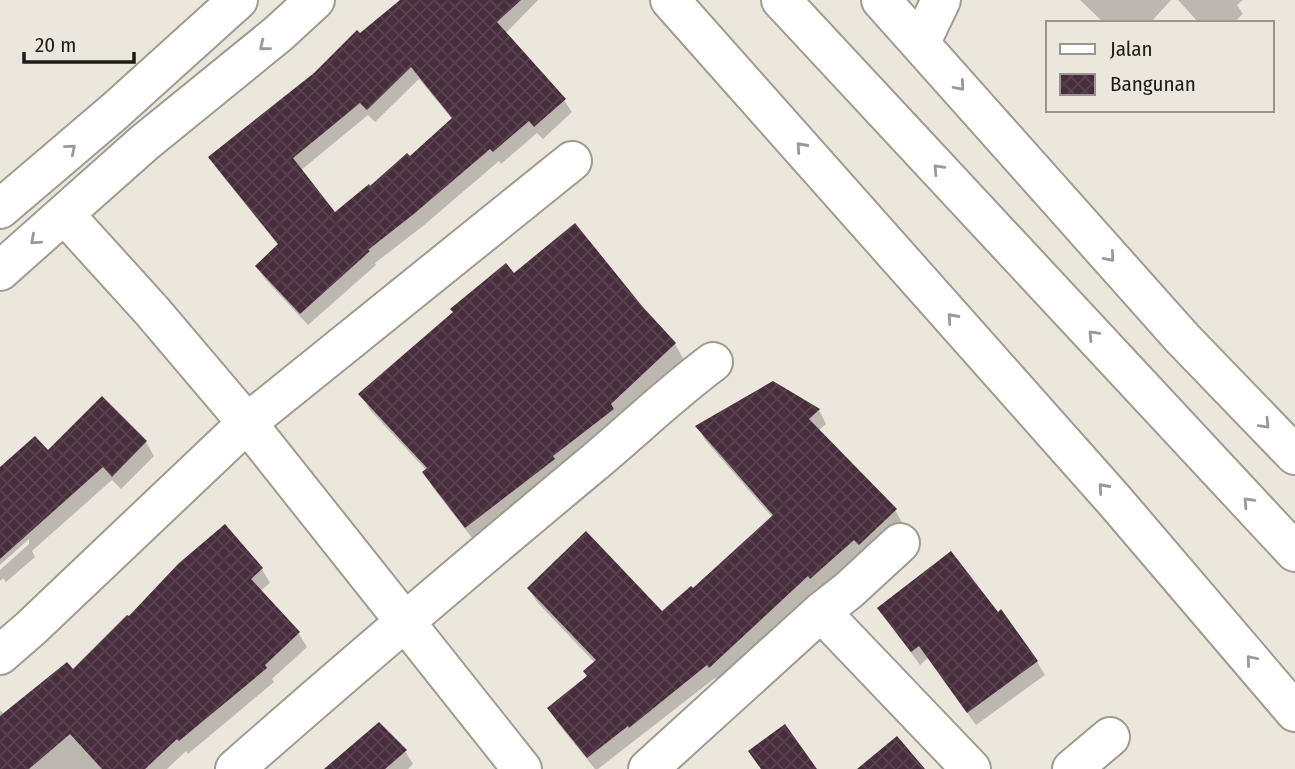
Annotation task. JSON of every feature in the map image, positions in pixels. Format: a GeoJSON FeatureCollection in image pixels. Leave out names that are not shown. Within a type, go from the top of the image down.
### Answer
{"type":"FeatureCollection","features":[{"type":"Feature","properties":{"kind":"main road"},"geometry":{"type":"LineString","coordinates":[[0,209],[238,0]]}},
{"type":"Feature","properties":{"kind":"main road"},"geometry":{"type":"LineString","coordinates":[[0,271],[144,143],[278,34],[315,0]]}},
{"type":"Feature","properties":{"kind":"main road"},"geometry":{"type":"LineString","coordinates":[[670,0],[1114,500],[1295,712]]}},
{"type":"Feature","properties":{"kind":"main road"},"geometry":{"type":"LineString","coordinates":[[781,0],[1295,552]]}},
{"type":"Feature","properties":{"kind":"main road"},"geometry":{"type":"LineString","coordinates":[[881,0],[1183,339],[1295,456]]}},
{"type":"Feature","properties":{"kind":"main road"},"geometry":{"type":"LineString","coordinates":[[921,42],[941,0]]}},
{"type":"Feature","properties":{"kind":"main road"},"geometry":{"type":"LineString","coordinates":[[114,111],[144,143]]}},
{"type":"Feature","properties":{"kind":"main road"},"geometry":{"type":"LineString","coordinates":[[0,655],[247,423],[572,161]]}},
{"type":"Feature","properties":{"kind":"main road"},"geometry":{"type":"LineString","coordinates":[[64,214],[152,311],[247,423],[522,769]]}},
{"type":"Feature","properties":{"kind":"main road"},"geometry":{"type":"LineString","coordinates":[[235,769],[407,623],[495,543],[593,463],[673,392],[713,362]]}},
{"type":"Feature","properties":{"kind":"main road"},"geometry":{"type":"LineString","coordinates":[[648,769],[900,543]]}},
{"type":"Feature","properties":{"kind":"main road"},"geometry":{"type":"LineString","coordinates":[[821,612],[971,769]]}},
{"type":"Feature","properties":{"kind":"main road"},"geometry":{"type":"LineString","coordinates":[[1072,769],[1110,737]]}},
{"type":"Feature","properties":{"kind":"building"},"geometry":{"type":"Polygon","coordinates":[[[400,0],[521,0],[497,22],[566,99],[534,127],[529,121],[493,152],[490,149],[368,250],[370,251],[300,314],[255,266],[278,244],[208,157],[314,73],[357,30],[360,33],[400,0]],[[411,67],[367,110],[360,103],[293,158],[335,212],[407,153],[410,156],[452,118],[411,67]]]}},
{"type":"Feature","properties":{"kind":"building"},"geometry":{"type":"Polygon","coordinates":[[[575,223],[642,306],[676,343],[611,404],[614,409],[553,456],[555,459],[465,528],[422,472],[427,468],[358,394],[453,312],[450,309],[506,263],[514,273],[575,223]]]}},
{"type":"Feature","properties":{"kind":"building"},"geometry":{"type":"Polygon","coordinates":[[[773,381],[820,409],[809,419],[897,509],[859,545],[854,540],[810,579],[808,576],[709,668],[707,665],[587,758],[547,708],[587,676],[583,671],[596,660],[527,588],[586,531],[662,611],[691,586],[693,588],[773,515],[695,426],[773,381]]]}},
{"type":"Feature","properties":{"kind":"building"},"geometry":{"type":"Polygon","coordinates":[[[102,396],[147,441],[112,477],[103,467],[0,559],[0,467],[35,436],[48,450],[102,396]]]}},
{"type":"Feature","properties":{"kind":"building"},"geometry":{"type":"Polygon","coordinates":[[[225,524],[263,568],[251,579],[300,632],[265,665],[267,668],[179,741],[177,739],[145,769],[102,769],[70,734],[29,769],[0,769],[0,716],[67,662],[73,669],[127,615],[129,616],[178,564],[225,524]]]}},
{"type":"Feature","properties":{"kind":"building"},"geometry":{"type":"Polygon","coordinates":[[[951,551],[998,612],[1001,609],[1038,661],[967,713],[919,646],[911,652],[877,608],[951,551]]]}},
{"type":"Feature","properties":{"kind":"building"},"geometry":{"type":"Polygon","coordinates":[[[379,722],[407,750],[385,769],[324,769],[379,722]]]}},
{"type":"Feature","properties":{"kind":"building"},"geometry":{"type":"Polygon","coordinates":[[[785,724],[817,769],[761,769],[748,751],[785,724]]]}},
{"type":"Feature","properties":{"kind":"building"},"geometry":{"type":"Polygon","coordinates":[[[897,736],[925,769],[857,769],[897,736]]]}}]}
